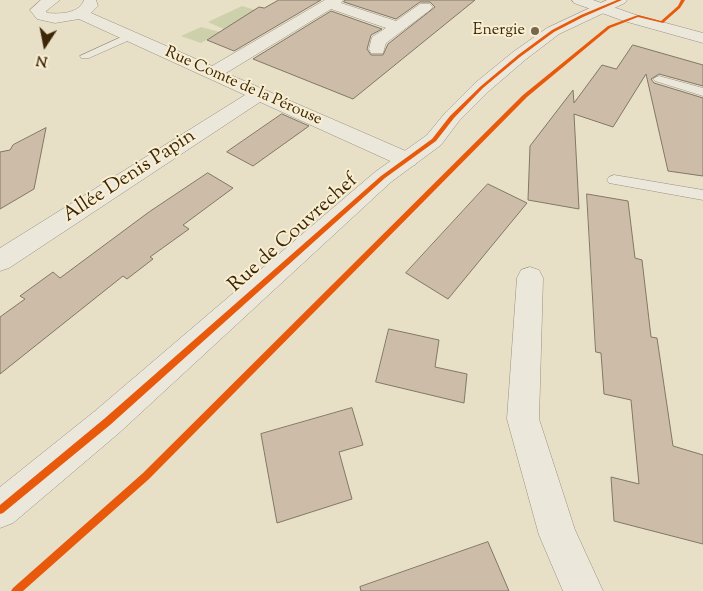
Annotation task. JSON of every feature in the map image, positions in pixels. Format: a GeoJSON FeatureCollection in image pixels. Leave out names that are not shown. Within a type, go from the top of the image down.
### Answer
{"type":"FeatureCollection","features":[{"type":"Feature","properties":{"kind":"street"},"geometry":{"type":"LineString","coordinates":[[51,0],[38,10],[42,16],[56,18],[84,7]]}},
{"type":"Feature","properties":{"kind":"street"},"geometry":{"type":"LineString","coordinates":[[635,0],[688,15]]}},
{"type":"Feature","properties":{"kind":"street"},"geometry":{"type":"LineString","coordinates":[[212,73],[333,2],[397,26]]}},
{"type":"Feature","properties":{"kind":"street"},"geometry":{"type":"LineString","coordinates":[[600,3],[703,38]]}},
{"type":"Feature","properties":{"kind":"street","name":"Rue de Couvrechef"},"geometry":{"type":"LineString","coordinates":[[0,510],[107,422],[383,177],[434,140],[452,117],[482,86],[534,44],[600,3]]}},
{"type":"Feature","properties":{"kind":"street","name":"Rue Comte de la Pérouse"},"geometry":{"type":"LineString","coordinates":[[84,7],[130,36],[407,160]]}},
{"type":"Feature","properties":{"kind":"street"},"geometry":{"type":"LineString","coordinates":[[376,49],[378,41],[425,7]]}},
{"type":"Feature","properties":{"kind":"street","name":"Allée Denis Papin"},"geometry":{"type":"LineString","coordinates":[[0,261],[259,94]]}},
{"type":"Feature","properties":{"kind":"street"},"geometry":{"type":"LineString","coordinates":[[530,278],[523,419],[558,535],[582,591]]}},
{"type":"Feature","properties":{"kind":"lane"},"geometry":{"type":"LineString","coordinates":[[85,56],[130,36]]}},
{"type":"Feature","properties":{"kind":"lane"},"geometry":{"type":"LineString","coordinates":[[659,78],[703,92]]}},
{"type":"Feature","properties":{"kind":"lane"},"geometry":{"type":"LineString","coordinates":[[614,180],[703,194]]}},
{"type":"Feature","properties":{"kind":"green space"},"geometry":{"type":"Polygon","coordinates":[[[242,6],[259,11],[226,30],[208,22],[242,6]]]}},
{"type":"Feature","properties":{"kind":"green space"},"geometry":{"type":"Polygon","coordinates":[[[201,27],[220,32],[201,43],[181,36],[201,27]]]}},
{"type":"Feature","properties":{"kind":"building"},"geometry":{"type":"Polygon","coordinates":[[[279,0],[321,0],[234,51],[207,40],[259,7],[264,8],[279,0]]]}},
{"type":"Feature","properties":{"kind":"building"},"geometry":{"type":"Polygon","coordinates":[[[345,0],[475,0],[353,99],[253,59],[331,11],[382,29],[371,35],[367,49],[371,55],[383,55],[388,44],[435,7],[430,2],[420,2],[396,19],[344,2],[345,0]]]}},
{"type":"Feature","properties":{"kind":"building"},"geometry":{"type":"Polygon","coordinates":[[[633,45],[703,65],[703,86],[659,74],[651,79],[654,83],[703,98],[703,176],[668,171],[646,74],[613,127],[574,114],[579,209],[528,200],[530,146],[573,90],[574,103],[602,65],[616,69],[633,45]]]}},
{"type":"Feature","properties":{"kind":"building"},"geometry":{"type":"Polygon","coordinates":[[[282,114],[309,126],[253,166],[227,152],[282,114]]]}},
{"type":"Feature","properties":{"kind":"building"},"geometry":{"type":"Polygon","coordinates":[[[46,128],[34,189],[0,209],[0,152],[10,150],[13,145],[46,128]]]}},
{"type":"Feature","properties":{"kind":"building"},"geometry":{"type":"Polygon","coordinates":[[[208,173],[233,188],[183,225],[189,229],[150,257],[153,259],[127,279],[123,276],[0,374],[0,317],[25,299],[20,296],[53,272],[60,278],[149,212],[208,173]]]}},
{"type":"Feature","properties":{"kind":"building"},"geometry":{"type":"Polygon","coordinates":[[[488,184],[527,203],[448,299],[406,273],[488,184]]]}},
{"type":"Feature","properties":{"kind":"building"},"geometry":{"type":"Polygon","coordinates":[[[587,194],[628,201],[635,258],[642,260],[651,337],[657,338],[673,446],[703,455],[703,544],[614,521],[611,477],[639,484],[631,400],[604,394],[601,353],[596,352],[587,194]]]}},
{"type":"Feature","properties":{"kind":"building"},"geometry":{"type":"Polygon","coordinates":[[[389,329],[439,340],[435,367],[467,374],[464,403],[376,382],[389,329]]]}},
{"type":"Feature","properties":{"kind":"building"},"geometry":{"type":"Polygon","coordinates":[[[352,408],[363,445],[339,452],[352,499],[277,523],[261,434],[352,408]]]}},
{"type":"Feature","properties":{"kind":"building"},"geometry":{"type":"Polygon","coordinates":[[[488,542],[509,591],[361,591],[360,587],[488,542]]]}},
{"type":"Feature","properties":{"kind":"cycle path"},"geometry":{"type":"LineString","coordinates":[[0,510],[107,422],[383,177],[434,140],[452,117],[482,87],[519,56],[553,31],[620,0]]}},
{"type":"Feature","properties":{"kind":"cycle path"},"geometry":{"type":"LineString","coordinates":[[16,591],[146,476],[525,96],[609,27],[638,16],[662,22],[679,7],[683,0]]}},
{"type":"Feature","properties":{"kind":"place","name":"Energie"},"geometry":{"type":"Point","coordinates":[535,31]}}]}
